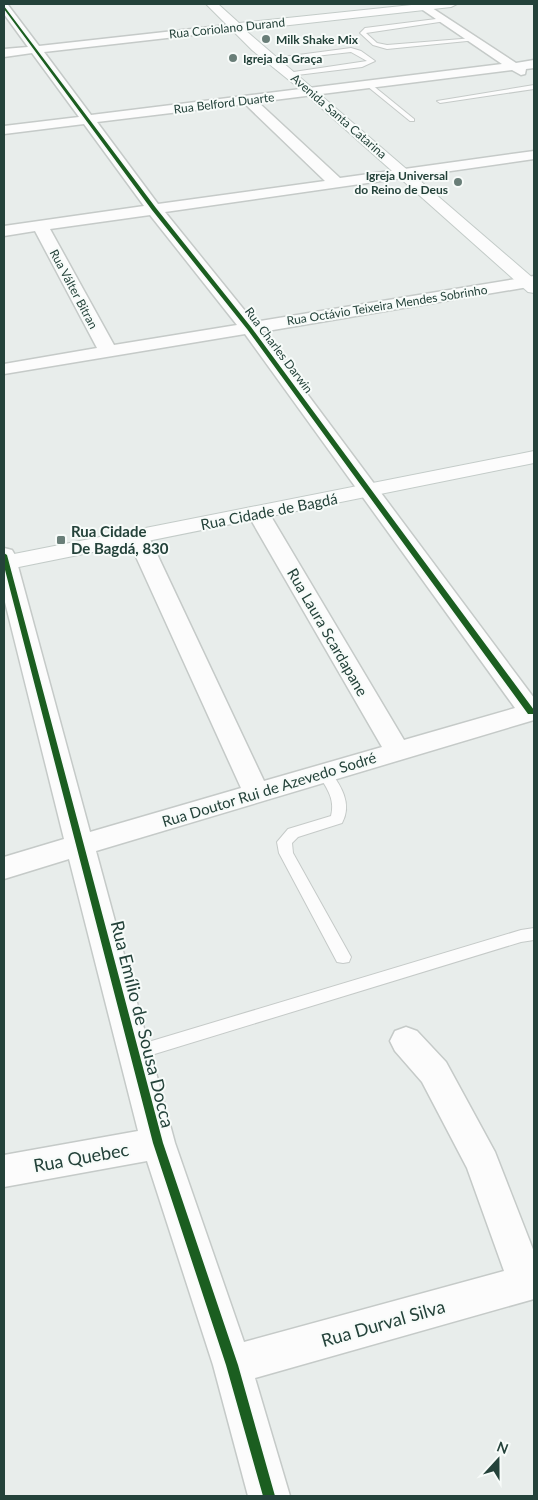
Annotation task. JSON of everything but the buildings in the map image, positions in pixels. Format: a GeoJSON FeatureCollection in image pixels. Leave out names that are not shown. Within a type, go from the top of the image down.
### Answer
{"type":"FeatureCollection","features":[{"type":"Feature","properties":{"kind":"street","name":"Avenida Santa Catarina"},"geometry":{"type":"LineString","coordinates":[[212,4],[289,74],[532,283]]}},
{"type":"Feature","properties":{"kind":"street","name":"Rua Coriolano Durand"},"geometry":{"type":"LineString","coordinates":[[4,53],[422,5],[451,4]]}},
{"type":"Feature","properties":{"kind":"street"},"geometry":{"type":"LineString","coordinates":[[422,5],[534,80]]}},
{"type":"Feature","properties":{"kind":"street","name":"Rua Charles Darwin"},"geometry":{"type":"LineString","coordinates":[[4,7],[154,209],[249,328],[533,711]]}},
{"type":"Feature","properties":{"kind":"street","name":"Rua Belford Duarte"},"geometry":{"type":"LineString","coordinates":[[4,130],[534,64]]}},
{"type":"Feature","properties":{"kind":"street"},"geometry":{"type":"LineString","coordinates":[[248,100],[336,183]]}},
{"type":"Feature","properties":{"kind":"street"},"geometry":{"type":"LineString","coordinates":[[4,231],[534,155]]}},
{"type":"Feature","properties":{"kind":"street","name":"Rua Válter Bitran"},"geometry":{"type":"LineString","coordinates":[[40,226],[108,351]]}},
{"type":"Feature","properties":{"kind":"street","name":"Rua Octávio Teixeira Mendes Sobrinho"},"geometry":{"type":"LineString","coordinates":[[4,369],[532,283]]}},
{"type":"Feature","properties":{"kind":"street","name":"Rua Cidade de Bagdá"},"geometry":{"type":"LineString","coordinates":[[5,560],[138,537],[534,457]]}},
{"type":"Feature","properties":{"kind":"street","name":"Rua Laura Scardapane"},"geometry":{"type":"LineString","coordinates":[[258,513],[397,750]]}},
{"type":"Feature","properties":{"kind":"street"},"geometry":{"type":"LineString","coordinates":[[138,537],[256,792]]}},
{"type":"Feature","properties":{"kind":"street","name":"Rua Emílio de Sousa Docca"},"geometry":{"type":"LineString","coordinates":[[5,560],[82,845],[158,1143],[232,1365],[269,1496]]}},
{"type":"Feature","properties":{"kind":"street","name":"Rua Doutor Rui de Azevedo Sodré"},"geometry":{"type":"LineString","coordinates":[[4,868],[533,711]]}},
{"type":"Feature","properties":{"kind":"street"},"geometry":{"type":"LineString","coordinates":[[406,1041],[434,1072],[483,1163],[531,1282]]}},
{"type":"Feature","properties":{"kind":"street","name":"Rua Quebec"},"geometry":{"type":"LineString","coordinates":[[4,1171],[158,1143]]}},
{"type":"Feature","properties":{"kind":"street","name":"Rua Durval Silva"},"geometry":{"type":"LineString","coordinates":[[232,1365],[531,1282]]}},
{"type":"Feature","properties":{"kind":"lane"},"geometry":{"type":"LineString","coordinates":[[444,20],[372,29],[363,34],[375,44],[387,47],[474,40]]}},
{"type":"Feature","properties":{"kind":"lane"},"geometry":{"type":"LineString","coordinates":[[271,58],[351,50],[359,52],[372,61],[362,65],[289,74]]}},
{"type":"Feature","properties":{"kind":"lane"},"geometry":{"type":"LineString","coordinates":[[369,85],[412,120]]}},
{"type":"Feature","properties":{"kind":"lane"},"geometry":{"type":"LineString","coordinates":[[440,101],[534,87]]}},
{"type":"Feature","properties":{"kind":"lane"},"geometry":{"type":"LineString","coordinates":[[324,772],[340,797],[341,808],[337,819],[293,834],[284,842],[286,854],[343,957]]}},
{"type":"Feature","properties":{"kind":"lane"},"geometry":{"type":"LineString","coordinates":[[135,1053],[521,936],[534,934]]}},
{"type":"Feature","properties":{"kind":"cycle path"},"geometry":{"type":"LineString","coordinates":[[4,7],[154,209],[249,328],[531,712]]}},
{"type":"Feature","properties":{"kind":"cycle path"},"geometry":{"type":"LineString","coordinates":[[4,555],[158,1143],[232,1365],[269,1496]]}},
{"type":"Feature","properties":{"kind":"place","name":"Milk Shake Mix"},"geometry":{"type":"Point","coordinates":[266,39]}},
{"type":"Feature","properties":{"kind":"place","name":"Igreja da Graça"},"geometry":{"type":"Point","coordinates":[233,58]}},
{"type":"Feature","properties":{"kind":"place","name":"Igreja Universal do Reino de Deus"},"geometry":{"type":"Point","coordinates":[458,182]}},
{"type":"Feature","properties":{"kind":"place","name":"Rua Cidade De Bagdá, 830"},"geometry":{"type":"Point","coordinates":[61,540]}}]}
